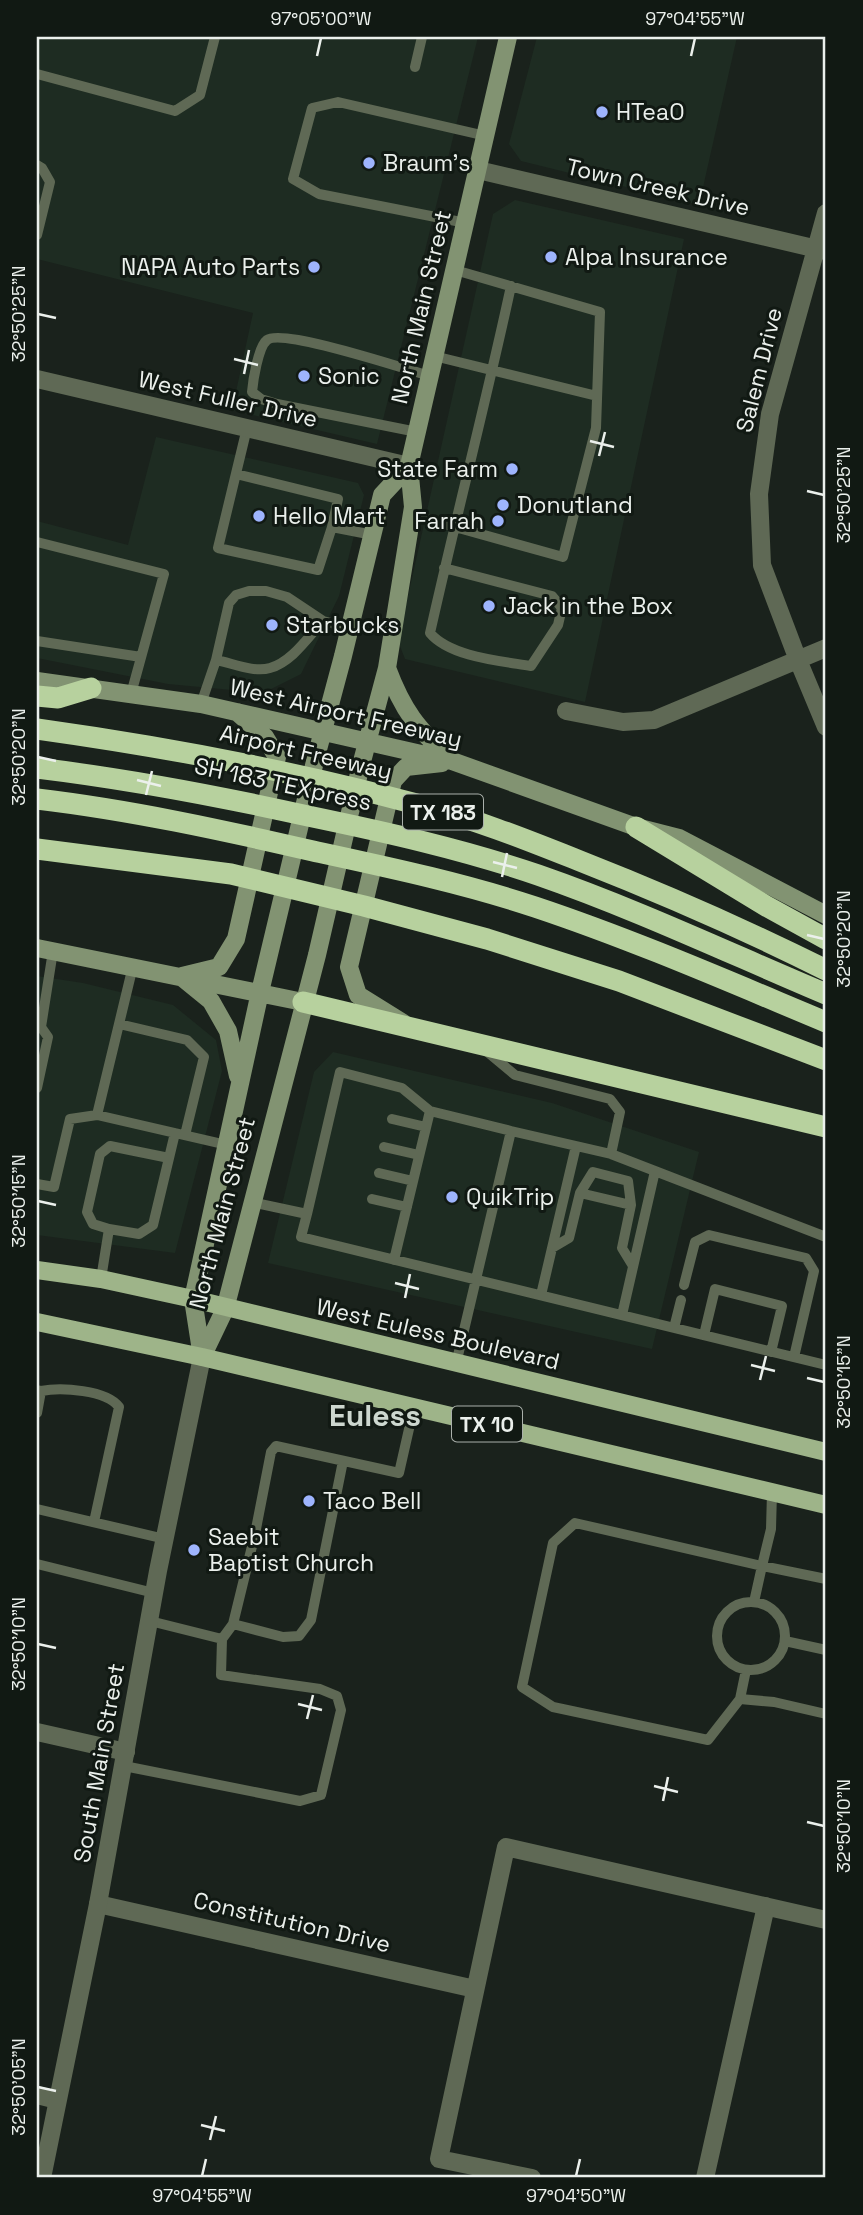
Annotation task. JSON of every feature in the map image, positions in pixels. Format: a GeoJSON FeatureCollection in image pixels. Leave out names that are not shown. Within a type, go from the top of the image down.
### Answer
{"type":"FeatureCollection","features":[{"type":"Feature","properties":{"kind":"highway"},"geometry":{"type":"LineString","coordinates":[[37,696],[58,698],[91,688]]}},
{"type":"Feature","properties":{"kind":"highway","name":"Airport Freeway"},"geometry":{"type":"LineString","coordinates":[[37,729],[130,742],[252,764],[422,805],[516,836],[625,879],[747,930],[826,970]]}},
{"type":"Feature","properties":{"kind":"highway","name":"SH 183 TEXpress"},"geometry":{"type":"LineString","coordinates":[[37,768],[232,799],[424,841],[538,876],[676,930],[826,995]]}},
{"type":"Feature","properties":{"kind":"highway"},"geometry":{"type":"LineString","coordinates":[[37,799],[86,805],[226,831],[411,872],[533,906],[660,953],[826,1022]]}},
{"type":"Feature","properties":{"kind":"highway"},"geometry":{"type":"LineString","coordinates":[[636,827],[826,939]]}},
{"type":"Feature","properties":{"kind":"highway"},"geometry":{"type":"LineString","coordinates":[[37,849],[231,874],[364,906],[487,939],[619,981],[826,1059]]}},
{"type":"Feature","properties":{"kind":"highway"},"geometry":{"type":"LineString","coordinates":[[303,1002],[826,1127]]}},
{"type":"Feature","properties":{"kind":"main road","name":"North Main Street"},"geometry":{"type":"LineString","coordinates":[[202,1357],[225,1309],[317,955],[360,769],[387,668],[412,515],[409,466],[508,37]]}},
{"type":"Feature","properties":{"kind":"main road","name":"North Main Street"},"geometry":{"type":"LineString","coordinates":[[202,1357],[193,1299],[260,992],[382,495],[409,466]]}},
{"type":"Feature","properties":{"kind":"main road"},"geometry":{"type":"LineString","coordinates":[[387,668],[400,701],[418,729],[452,761]]}},
{"type":"Feature","properties":{"kind":"main road","name":"West Airport Freeway"},"geometry":{"type":"LineString","coordinates":[[37,681],[201,705],[368,740],[452,761],[636,827],[679,838],[826,915]]}},
{"type":"Feature","properties":{"kind":"main road"},"geometry":{"type":"LineString","coordinates":[[182,976],[219,967],[236,939],[277,757],[265,737],[237,712]]}},
{"type":"Feature","properties":{"kind":"main road"},"geometry":{"type":"LineString","coordinates":[[411,1028],[358,995],[349,967],[393,781],[406,767],[452,761]]}},
{"type":"Feature","properties":{"kind":"main road"},"geometry":{"type":"LineString","coordinates":[[45,949],[303,1002]]}},
{"type":"Feature","properties":{"kind":"main road"},"geometry":{"type":"LineString","coordinates":[[182,976],[211,1002],[228,1031],[239,1086]]}},
{"type":"Feature","properties":{"kind":"main road","name":"West Euless Boulevard"},"geometry":{"type":"LineString","coordinates":[[37,1270],[101,1279],[193,1299],[225,1309],[826,1452]]}},
{"type":"Feature","properties":{"kind":"main road","name":"TX 10"},"geometry":{"type":"LineString","coordinates":[[37,1322],[202,1357],[826,1505]]}},
{"type":"Feature","properties":{"kind":"street","name":"Town Creek Drive"},"geometry":{"type":"LineString","coordinates":[[478,170],[822,250]]}},
{"type":"Feature","properties":{"kind":"street","name":"Salem Drive"},"geometry":{"type":"LineString","coordinates":[[826,213],[822,250],[769,414],[759,494],[762,565],[826,727]]}},
{"type":"Feature","properties":{"kind":"street","name":"West Fuller Drive"},"geometry":{"type":"LineString","coordinates":[[37,379],[409,466]]}},
{"type":"Feature","properties":{"kind":"street"},"geometry":{"type":"LineString","coordinates":[[565,711],[624,722],[654,720],[826,648]]}},
{"type":"Feature","properties":{"kind":"street","name":"South Main Street"},"geometry":{"type":"LineString","coordinates":[[42,2178],[98,1904],[165,1539],[202,1357]]}},
{"type":"Feature","properties":{"kind":"street"},"geometry":{"type":"LineString","coordinates":[[37,1732],[125,1759]]}},
{"type":"Feature","properties":{"kind":"street"},"geometry":{"type":"LineString","coordinates":[[532,2178],[439,2159],[506,1847],[826,1920]]}},
{"type":"Feature","properties":{"kind":"street","name":"Constitution Drive"},"geometry":{"type":"LineString","coordinates":[[98,1904],[475,1989]]}},
{"type":"Feature","properties":{"kind":"street"},"geometry":{"type":"LineString","coordinates":[[705,2178],[766,1906]]}},
{"type":"Feature","properties":{"kind":"street"},"geometry":{"type":"LineString","coordinates":[[37,2095],[57,2100]]}},
{"type":"Feature","properties":{"kind":"lane"},"geometry":{"type":"LineString","coordinates":[[37,74],[175,111],[200,95],[215,37]]}},
{"type":"Feature","properties":{"kind":"lane"},"geometry":{"type":"LineString","coordinates":[[415,67],[422,37]]}},
{"type":"Feature","properties":{"kind":"lane"},"geometry":{"type":"LineString","coordinates":[[466,223],[319,194],[293,179],[312,108],[338,102],[486,136]]}},
{"type":"Feature","properties":{"kind":"lane"},"geometry":{"type":"LineString","coordinates":[[37,165],[42,168],[50,182],[37,236]]}},
{"type":"Feature","properties":{"kind":"lane"},"geometry":{"type":"LineString","coordinates":[[412,515],[563,556],[596,428],[600,312],[455,270]]}},
{"type":"Feature","properties":{"kind":"lane"},"geometry":{"type":"LineString","coordinates":[[444,568],[552,596],[562,608],[558,625],[531,666],[475,656],[438,643],[430,633],[444,568],[493,370],[511,286]]}},
{"type":"Feature","properties":{"kind":"lane"},"geometry":{"type":"LineString","coordinates":[[417,432],[277,404],[261,399],[253,392],[253,382],[262,346],[267,340],[277,336],[301,340],[430,376]]}},
{"type":"Feature","properties":{"kind":"lane"},"geometry":{"type":"LineString","coordinates":[[434,356],[597,396]]}},
{"type":"Feature","properties":{"kind":"lane"},"geometry":{"type":"LineString","coordinates":[[236,474],[338,499],[318,570],[218,548],[247,428]]}},
{"type":"Feature","properties":{"kind":"lane"},"geometry":{"type":"LineString","coordinates":[[332,527],[373,535]]}},
{"type":"Feature","properties":{"kind":"lane"},"geometry":{"type":"LineString","coordinates":[[37,542],[164,574],[131,694]]}},
{"type":"Feature","properties":{"kind":"lane"},"geometry":{"type":"LineString","coordinates":[[201,705],[216,660],[229,603],[236,595],[249,591],[287,597],[323,621],[350,628]]}},
{"type":"Feature","properties":{"kind":"lane"},"geometry":{"type":"LineString","coordinates":[[216,660],[250,668],[269,668],[289,658],[323,621]]}},
{"type":"Feature","properties":{"kind":"lane"},"geometry":{"type":"LineString","coordinates":[[37,641],[141,657]]}},
{"type":"Feature","properties":{"kind":"lane"},"geometry":{"type":"LineString","coordinates":[[37,1044],[45,949]]}},
{"type":"Feature","properties":{"kind":"lane"},"geometry":{"type":"LineString","coordinates":[[97,1115],[133,966]]}},
{"type":"Feature","properties":{"kind":"lane"},"geometry":{"type":"LineString","coordinates":[[119,1024],[187,1040],[204,1057],[180,1134],[169,1158],[153,1225],[139,1234],[93,1224],[87,1212],[100,1154],[110,1146],[169,1158]]}},
{"type":"Feature","properties":{"kind":"lane"},"geometry":{"type":"LineString","coordinates":[[37,1088],[48,1037],[39,1027]]}},
{"type":"Feature","properties":{"kind":"lane"},"geometry":{"type":"LineString","coordinates":[[480,1045],[515,1075],[610,1099],[620,1112],[611,1154]]}},
{"type":"Feature","properties":{"kind":"lane"},"geometry":{"type":"LineString","coordinates":[[826,1237],[611,1154],[430,1111],[402,1088],[340,1072],[301,1237],[826,1365]]}},
{"type":"Feature","properties":{"kind":"lane"},"geometry":{"type":"LineString","coordinates":[[332,1105],[346,1108]]}},
{"type":"Feature","properties":{"kind":"lane"},"geometry":{"type":"LineString","coordinates":[[394,1260],[430,1111]]}},
{"type":"Feature","properties":{"kind":"lane"},"geometry":{"type":"LineString","coordinates":[[37,1184],[54,1187],[71,1119],[97,1115],[227,1144]]}},
{"type":"Feature","properties":{"kind":"lane"},"geometry":{"type":"LineString","coordinates":[[391,1119],[426,1127]]}},
{"type":"Feature","properties":{"kind":"lane"},"geometry":{"type":"LineString","coordinates":[[456,1364],[512,1131]]}},
{"type":"Feature","properties":{"kind":"lane"},"geometry":{"type":"LineString","coordinates":[[326,1133],[339,1136]]}},
{"type":"Feature","properties":{"kind":"lane"},"geometry":{"type":"LineString","coordinates":[[541,1295],[576,1146]]}},
{"type":"Feature","properties":{"kind":"lane"},"geometry":{"type":"LineString","coordinates":[[384,1147],[419,1155]]}},
{"type":"Feature","properties":{"kind":"lane"},"geometry":{"type":"LineString","coordinates":[[320,1159],[333,1162]]}},
{"type":"Feature","properties":{"kind":"lane"},"geometry":{"type":"LineString","coordinates":[[622,1315],[655,1171]]}},
{"type":"Feature","properties":{"kind":"lane"},"geometry":{"type":"LineString","coordinates":[[552,1248],[569,1238],[580,1193],[593,1172],[628,1181],[631,1205],[622,1248],[633,1266]]}},
{"type":"Feature","properties":{"kind":"lane"},"geometry":{"type":"LineString","coordinates":[[379,1173],[413,1181]]}},
{"type":"Feature","properties":{"kind":"lane"},"geometry":{"type":"LineString","coordinates":[[314,1185],[327,1188]]}},
{"type":"Feature","properties":{"kind":"lane"},"geometry":{"type":"LineString","coordinates":[[580,1193],[631,1205]]}},
{"type":"Feature","properties":{"kind":"lane"},"geometry":{"type":"LineString","coordinates":[[372,1199],[407,1207]]}},
{"type":"Feature","properties":{"kind":"lane"},"geometry":{"type":"LineString","coordinates":[[251,1202],[307,1214]]}},
{"type":"Feature","properties":{"kind":"lane"},"geometry":{"type":"LineString","coordinates":[[101,1279],[110,1228]]}},
{"type":"Feature","properties":{"kind":"lane"},"geometry":{"type":"LineString","coordinates":[[684,1285],[695,1242],[709,1235],[806,1258],[814,1271],[794,1357]]}},
{"type":"Feature","properties":{"kind":"lane"},"geometry":{"type":"LineString","coordinates":[[704,1335],[715,1289],[782,1306],[771,1352]]}},
{"type":"Feature","properties":{"kind":"lane"},"geometry":{"type":"LineString","coordinates":[[674,1328],[681,1300]]}},
{"type":"Feature","properties":{"kind":"lane"},"geometry":{"type":"LineString","coordinates":[[37,1413],[39,1391],[84,1391],[105,1396],[119,1407],[94,1522]]}},
{"type":"Feature","properties":{"kind":"lane"},"geometry":{"type":"LineString","coordinates":[[125,1759],[300,1801],[321,1795],[341,1710],[337,1696],[320,1689],[221,1675],[222,1639],[233,1624],[271,1452],[276,1446],[400,1473],[414,1407]]}},
{"type":"Feature","properties":{"kind":"lane"},"geometry":{"type":"LineString","coordinates":[[233,1624],[283,1637],[299,1636],[310,1620],[343,1461]]}},
{"type":"Feature","properties":{"kind":"lane"},"geometry":{"type":"LineString","coordinates":[[754,1602],[771,1529],[772,1492]]}},
{"type":"Feature","properties":{"kind":"lane"},"geometry":{"type":"LineString","coordinates":[[37,1509],[165,1539]]}},
{"type":"Feature","properties":{"kind":"lane"},"geometry":{"type":"LineString","coordinates":[[746,1671],[740,1699],[708,1740],[554,1707],[523,1687],[553,1543],[575,1523],[826,1579]]}},
{"type":"Feature","properties":{"kind":"lane"},"geometry":{"type":"LineString","coordinates":[[37,1564],[155,1593]]}},
{"type":"Feature","properties":{"kind":"lane"},"geometry":{"type":"LineString","coordinates":[[754,1602],[765,1605],[781,1619],[785,1640],[776,1660],[757,1670],[746,1671],[725,1660],[718,1649],[717,1626],[723,1615],[732,1607],[754,1602]]}},
{"type":"Feature","properties":{"kind":"lane"},"geometry":{"type":"LineString","coordinates":[[150,1621],[222,1639]]}},
{"type":"Feature","properties":{"kind":"lane"},"geometry":{"type":"LineString","coordinates":[[785,1640],[826,1650]]}},
{"type":"Feature","properties":{"kind":"lane"},"geometry":{"type":"LineString","coordinates":[[740,1699],[774,1702],[826,1714]]}},
{"type":"Feature","properties":{"kind":"shaded area"},"geometry":{"type":"Polygon","coordinates":[[[37,37],[478,37],[377,444],[232,410],[253,313],[37,259],[37,37]]]}},
{"type":"Feature","properties":{"kind":"shaded area"},"geometry":{"type":"Polygon","coordinates":[[[537,37],[737,37],[699,205],[521,161],[509,144],[537,37]]]}},
{"type":"Feature","properties":{"kind":"shaded area"},"geometry":{"type":"Polygon","coordinates":[[[515,200],[684,239],[585,702],[405,659],[398,641],[493,214],[515,200]]]}},
{"type":"Feature","properties":{"kind":"shaded area"},"geometry":{"type":"Polygon","coordinates":[[[156,437],[358,483],[364,495],[339,596],[301,674],[263,693],[168,684],[37,658],[37,521],[128,545],[156,437]]]}},
{"type":"Feature","properties":{"kind":"shaded area"},"geometry":{"type":"Polygon","coordinates":[[[37,976],[83,983],[173,1005],[216,1040],[222,1071],[175,1253],[37,1235],[37,976]]]}},
{"type":"Feature","properties":{"kind":"shaded area"},"geometry":{"type":"Polygon","coordinates":[[[333,1052],[552,1103],[699,1152],[652,1349],[268,1263],[314,1072],[333,1052]]]}},
{"type":"Feature","properties":{"kind":"place","name":"HTeaO"},"geometry":{"type":"Point","coordinates":[602,112]}},
{"type":"Feature","properties":{"kind":"place","name":"Braum's"},"geometry":{"type":"Point","coordinates":[369,163]}},
{"type":"Feature","properties":{"kind":"place","name":"Alpa Insurance"},"geometry":{"type":"Point","coordinates":[551,257]}},
{"type":"Feature","properties":{"kind":"place","name":"NAPA Auto Parts"},"geometry":{"type":"Point","coordinates":[314,267]}},
{"type":"Feature","properties":{"kind":"place","name":"Sonic"},"geometry":{"type":"Point","coordinates":[304,376]}},
{"type":"Feature","properties":{"kind":"place","name":"State Farm"},"geometry":{"type":"Point","coordinates":[512,469]}},
{"type":"Feature","properties":{"kind":"place","name":"Donutland"},"geometry":{"type":"Point","coordinates":[503,505]}},
{"type":"Feature","properties":{"kind":"place","name":"Hello Mart"},"geometry":{"type":"Point","coordinates":[259,516]}},
{"type":"Feature","properties":{"kind":"place","name":"Farrah"},"geometry":{"type":"Point","coordinates":[498,521]}},
{"type":"Feature","properties":{"kind":"place","name":"Jack in the Box"},"geometry":{"type":"Point","coordinates":[489,606]}},
{"type":"Feature","properties":{"kind":"place","name":"Starbucks"},"geometry":{"type":"Point","coordinates":[272,625]}},
{"type":"Feature","properties":{"kind":"place","name":"QuikTrip"},"geometry":{"type":"Point","coordinates":[452,1197]}},
{"type":"Feature","properties":{"kind":"place","name":"Taco Bell"},"geometry":{"type":"Point","coordinates":[309,1501]}},
{"type":"Feature","properties":{"kind":"place","name":"Saebit Baptist Church"},"geometry":{"type":"Point","coordinates":[194,1550]}},
{"type":"Feature","properties":{"kind":"district","name":"Euless"},"geometry":{"type":"Point","coordinates":[375,1415]}}]}
